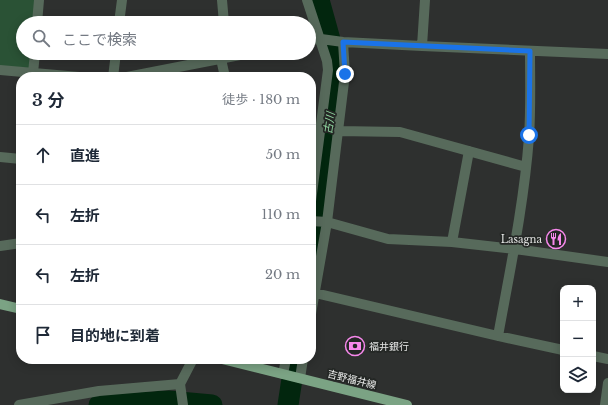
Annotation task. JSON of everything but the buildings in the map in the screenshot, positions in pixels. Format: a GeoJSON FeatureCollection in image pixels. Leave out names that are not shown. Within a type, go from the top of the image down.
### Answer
{"type":"FeatureCollection","features":[{"type":"Feature","properties":{"kind":"main road"},"geometry":{"type":"LineString","coordinates":[[0,304],[16,308]]}},
{"type":"Feature","properties":{"kind":"main road","name":"吉野福井線"},"geometry":{"type":"LineString","coordinates":[[242,364],[300,378],[386,403],[407,405]]}},
{"type":"Feature","properties":{"kind":"street"},"geometry":{"type":"LineString","coordinates":[[38,16],[39,0]]}},
{"type":"Feature","properties":{"kind":"street"},"geometry":{"type":"LineString","coordinates":[[120,16],[122,0]]}},
{"type":"Feature","properties":{"kind":"street"},"geometry":{"type":"LineString","coordinates":[[222,0],[223,16]]}},
{"type":"Feature","properties":{"kind":"street"},"geometry":{"type":"LineString","coordinates":[[307,0],[313,16]]}},
{"type":"Feature","properties":{"kind":"street"},"geometry":{"type":"LineString","coordinates":[[422,46],[425,0]]}},
{"type":"Feature","properties":{"kind":"street"},"geometry":{"type":"LineString","coordinates":[[316,25],[328,61],[328,70],[316,146]]}},
{"type":"Feature","properties":{"kind":"street"},"geometry":{"type":"LineString","coordinates":[[316,39],[422,46],[608,54]]}},
{"type":"Feature","properties":{"kind":"street"},"geometry":{"type":"LineString","coordinates":[[316,287],[327,222],[345,74],[343,42]]}},
{"type":"Feature","properties":{"kind":"street"},"geometry":{"type":"LineString","coordinates":[[498,336],[514,249],[526,167],[529,135],[530,51]]}},
{"type":"Feature","properties":{"kind":"street"},"geometry":{"type":"LineString","coordinates":[[33,72],[34,60]]}},
{"type":"Feature","properties":{"kind":"street"},"geometry":{"type":"LineString","coordinates":[[114,72],[115,60]]}},
{"type":"Feature","properties":{"kind":"street"},"geometry":{"type":"LineString","coordinates":[[151,72],[209,60]]}},
{"type":"Feature","properties":{"kind":"street"},"geometry":{"type":"LineString","coordinates":[[224,60],[225,72]]}},
{"type":"Feature","properties":{"kind":"street"},"geometry":{"type":"LineString","coordinates":[[0,70],[16,72]]}},
{"type":"Feature","properties":{"kind":"street"},"geometry":{"type":"LineString","coordinates":[[338,131],[400,132],[526,167]]}},
{"type":"Feature","properties":{"kind":"street"},"geometry":{"type":"LineString","coordinates":[[452,242],[469,151]]}},
{"type":"Feature","properties":{"kind":"street"},"geometry":{"type":"LineString","coordinates":[[0,157],[16,159]]}},
{"type":"Feature","properties":{"kind":"street"},"geometry":{"type":"LineString","coordinates":[[316,221],[327,222],[388,239],[452,242],[608,262]]}},
{"type":"Feature","properties":{"kind":"street"},"geometry":{"type":"LineString","coordinates":[[0,246],[16,244]]}},
{"type":"Feature","properties":{"kind":"street"},"geometry":{"type":"LineString","coordinates":[[316,293],[560,349]]}},
{"type":"Feature","properties":{"kind":"street"},"geometry":{"type":"LineString","coordinates":[[596,357],[608,359]]}},
{"type":"Feature","properties":{"kind":"street"},"geometry":{"type":"LineString","coordinates":[[183,405],[180,388],[191,364]]}},
{"type":"Feature","properties":{"kind":"street"},"geometry":{"type":"LineString","coordinates":[[283,374],[285,364]]}},
{"type":"Feature","properties":{"kind":"street"},"geometry":{"type":"LineString","coordinates":[[300,378],[302,364]]}},
{"type":"Feature","properties":{"kind":"street"},"geometry":{"type":"LineString","coordinates":[[605,405],[608,383]]}},
{"type":"Feature","properties":{"kind":"street"},"geometry":{"type":"LineString","coordinates":[[20,405],[99,392],[180,388]]}},
{"type":"Feature","properties":{"kind":"green space"},"geometry":{"type":"Polygon","coordinates":[[[0,0],[39,0],[38,16],[16,16],[16,60],[34,60],[33,72],[0,70],[0,0]]]}},
{"type":"Feature","properties":{"kind":"waterway","name":"古川"},"geometry":{"type":"LineString","coordinates":[[316,212],[337,67],[319,0]]}},
{"type":"Feature","properties":{"kind":"waterway","name":"古川"},"geometry":{"type":"LineString","coordinates":[[288,405],[294,364]]}},
{"type":"Feature","properties":{"kind":"waterway","name":"古川"},"geometry":{"type":"LineString","coordinates":[[99,405],[168,401],[212,405]]}},
{"type":"Feature","properties":{"kind":"place","name":"Lasagna"},"geometry":{"type":"Point","coordinates":[556,239]}},
{"type":"Feature","properties":{"kind":"place","name":"福井銀行"},"geometry":{"type":"Point","coordinates":[355,346]}},
{"type":"Feature","properties":{"kind":"route"},"geometry":{"type":"LineString","coordinates":[[345,74],[343,42],[530,51],[529,135]]}}]}
